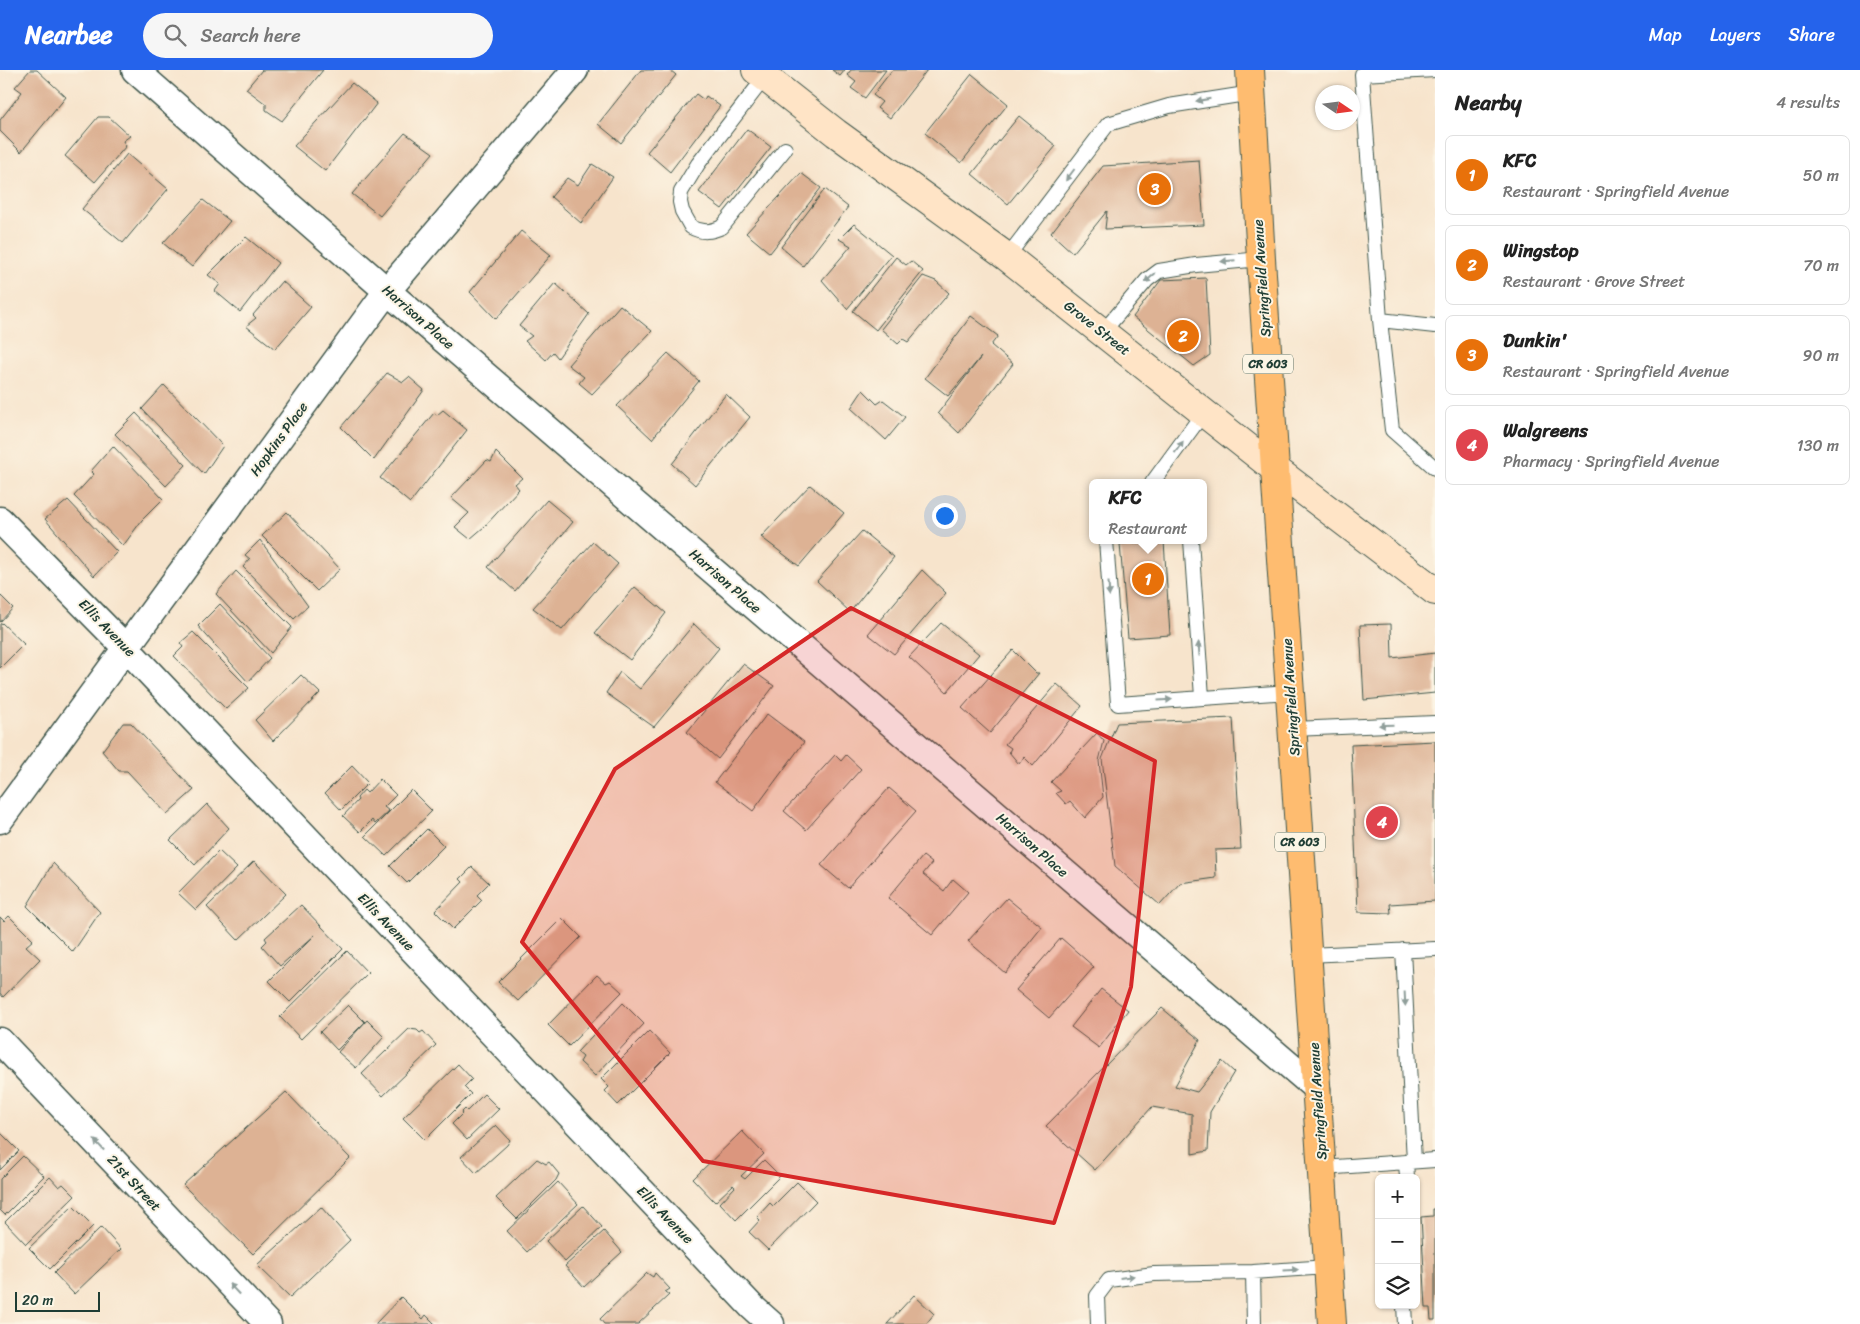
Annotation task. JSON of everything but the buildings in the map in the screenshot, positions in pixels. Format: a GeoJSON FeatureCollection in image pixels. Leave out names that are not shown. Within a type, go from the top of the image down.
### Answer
{"type":"FeatureCollection","features":[{"type":"Feature","properties":{"kind":"main road","name":"Grove Street"},"geometry":{"type":"LineString","coordinates":[[761,74],[836,133],[1007,257],[1276,469],[1435,591]]}},
{"type":"Feature","properties":{"kind":"main road","name":"Springfield Avenue"},"geometry":{"type":"LineString","coordinates":[[1251,81],[1260,258],[1276,469],[1332,1324]]}},
{"type":"Feature","properties":{"kind":"street","name":"Harrison Place"},"geometry":{"type":"LineString","coordinates":[[135,70],[387,291],[1317,1089]]}},
{"type":"Feature","properties":{"kind":"street","name":"Hopkins Place"},"geometry":{"type":"LineString","coordinates":[[0,820],[387,291],[575,70]]}},
{"type":"Feature","properties":{"kind":"street","name":"Ellis Avenue"},"geometry":{"type":"LineString","coordinates":[[0,520],[126,648],[745,1315],[771,1324]]}},
{"type":"Feature","properties":{"kind":"street","name":"21st Street"},"geometry":{"type":"LineString","coordinates":[[0,1041],[268,1324]]}},
{"type":"Feature","properties":{"kind":"lane"},"geometry":{"type":"LineString","coordinates":[[1435,70],[1362,74],[1380,320],[1392,430],[1435,468]]}},
{"type":"Feature","properties":{"kind":"lane"},"geometry":{"type":"LineString","coordinates":[[761,74],[698,164],[681,192],[680,202],[682,211],[691,227],[704,232],[722,227],[785,149]]}},
{"type":"Feature","properties":{"kind":"lane"},"geometry":{"type":"LineString","coordinates":[[1007,257],[1108,124],[1251,81]]}},
{"type":"Feature","properties":{"kind":"lane"},"geometry":{"type":"LineString","coordinates":[[1102,332],[1147,280],[1159,271],[1260,258]]}},
{"type":"Feature","properties":{"kind":"lane"},"geometry":{"type":"LineString","coordinates":[[1380,320],[1435,326]]}},
{"type":"Feature","properties":{"kind":"lane"},"geometry":{"type":"LineString","coordinates":[[1155,479],[1204,412]]}},
{"type":"Feature","properties":{"kind":"lane"},"geometry":{"type":"LineString","coordinates":[[1106,544],[1118,704],[1290,692]]}},
{"type":"Feature","properties":{"kind":"lane"},"geometry":{"type":"LineString","coordinates":[[1191,544],[1202,697]]}},
{"type":"Feature","properties":{"kind":"lane"},"geometry":{"type":"LineString","coordinates":[[1293,729],[1435,724]]}},
{"type":"Feature","properties":{"kind":"lane"},"geometry":{"type":"LineString","coordinates":[[1308,955],[1435,949]]}},
{"type":"Feature","properties":{"kind":"lane"},"geometry":{"type":"LineString","coordinates":[[1403,950],[1410,1162],[1408,1174]]}},
{"type":"Feature","properties":{"kind":"lane"},"geometry":{"type":"LineString","coordinates":[[1322,1168],[1435,1160]]}},
{"type":"Feature","properties":{"kind":"lane"},"geometry":{"type":"LineString","coordinates":[[1098,1324],[1097,1296],[1108,1280],[1154,1274],[1253,1272],[1328,1267]]}},
{"type":"Feature","properties":{"kind":"lane"},"geometry":{"type":"LineString","coordinates":[[1253,1272],[1254,1324]]}},
{"type":"Feature","properties":{"kind":"lane"},"geometry":{"type":"LineString","coordinates":[[1404,1309],[1405,1324]]}},
{"type":"Feature","properties":{"kind":"highlighted area"},"geometry":{"type":"Polygon","coordinates":[[[851,608],[1155,761],[1131,987],[1054,1223],[703,1161],[522,942],[615,769],[851,608]]]}},
{"type":"Feature","properties":{"kind":"place","name":"Dunkin'"},"geometry":{"type":"Point","coordinates":[1155,189]}},
{"type":"Feature","properties":{"kind":"place","name":"Wingstop"},"geometry":{"type":"Point","coordinates":[1183,336]}},
{"type":"Feature","properties":{"kind":"place","name":"KFC"},"geometry":{"type":"Point","coordinates":[1148,579]}},
{"type":"Feature","properties":{"kind":"place","name":"Walgreens"},"geometry":{"type":"Point","coordinates":[1382,822]}}]}
